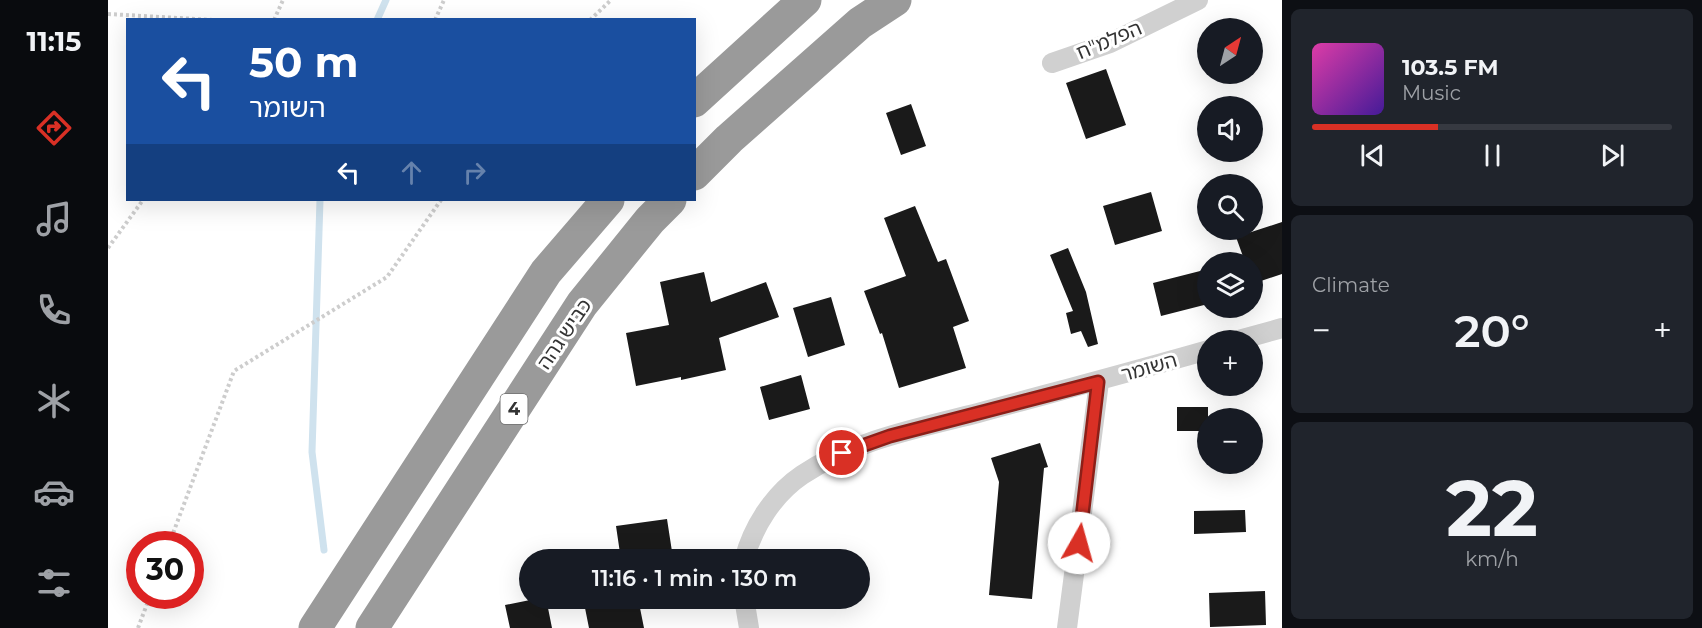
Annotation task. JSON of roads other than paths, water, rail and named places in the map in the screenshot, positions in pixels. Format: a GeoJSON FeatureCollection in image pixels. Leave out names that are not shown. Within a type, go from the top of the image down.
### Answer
{"type":"FeatureCollection","features":[{"type":"Feature","properties":{"kind":"highway"},"geometry":{"type":"LineString","coordinates":[[696,99],[805,0]]}},
{"type":"Feature","properties":{"kind":"highway"},"geometry":{"type":"LineString","coordinates":[[696,172],[729,139],[860,23],[895,0]]}},
{"type":"Feature","properties":{"kind":"highway","name":"4"},"geometry":{"type":"LineString","coordinates":[[315,628],[546,272],[607,201]]}},
{"type":"Feature","properties":{"kind":"highway","name":"כביש גהה"},"geometry":{"type":"LineString","coordinates":[[372,628],[582,304],[650,220],[669,201]]}},
{"type":"Feature","properties":{"kind":"street","name":"הפלמ\"ח"},"geometry":{"type":"LineString","coordinates":[[1052,63],[1110,43],[1198,0]]}},
{"type":"Feature","properties":{"kind":"street"},"geometry":{"type":"LineString","coordinates":[[1263,333],[1282,328]]}},
{"type":"Feature","properties":{"kind":"street","name":"השומר"},"geometry":{"type":"LineString","coordinates":[[748,549],[774,499],[801,475],[842,453],[890,436],[1098,382],[1197,353]]}},
{"type":"Feature","properties":{"kind":"street"},"geometry":{"type":"LineString","coordinates":[[1067,628],[1098,382]]}},
{"type":"Feature","properties":{"kind":"street"},"geometry":{"type":"LineString","coordinates":[[746,609],[749,628]]}},
{"type":"Feature","properties":{"kind":"waterway"},"geometry":{"type":"LineString","coordinates":[[378,18],[386,0]]}},
{"type":"Feature","properties":{"kind":"waterway"},"geometry":{"type":"LineString","coordinates":[[320,201],[312,452],[324,550]]}}]}
